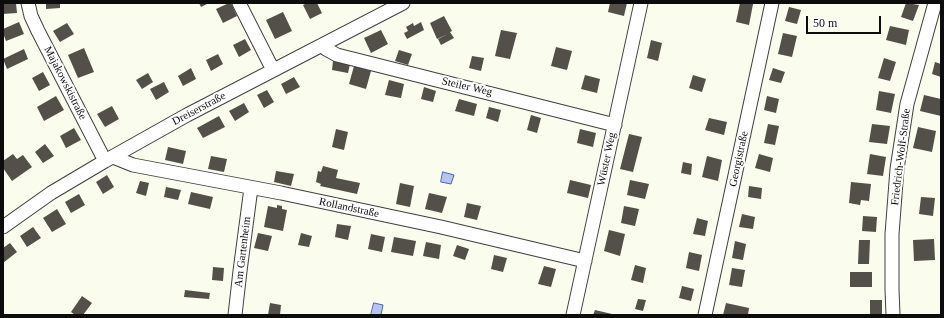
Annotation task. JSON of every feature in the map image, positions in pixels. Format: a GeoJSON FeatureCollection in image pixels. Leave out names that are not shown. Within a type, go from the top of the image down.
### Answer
{"type":"FeatureCollection","features":[{"type":"Feature","properties":{"kind":"street","name":"Majakowskistraße"},"geometry":{"type":"LineString","coordinates":[[28,3],[31,16],[38,31],[109,159]]}},
{"type":"Feature","properties":{"kind":"street"},"geometry":{"type":"LineString","coordinates":[[239,3],[273,70]]}},
{"type":"Feature","properties":{"kind":"street","name":"Wüster Weg"},"geometry":{"type":"LineString","coordinates":[[573,315],[641,3]]}},
{"type":"Feature","properties":{"kind":"street","name":"Georgistraße"},"geometry":{"type":"LineString","coordinates":[[705,315],[772,3]]}},
{"type":"Feature","properties":{"kind":"street","name":"Friedrich-Wolf-Straße"},"geometry":{"type":"LineString","coordinates":[[893,315],[892,234],[897,169],[907,104],[934,3]]}},
{"type":"Feature","properties":{"kind":"street","name":"Dreiserstraße"},"geometry":{"type":"LineString","coordinates":[[3,227],[51,193],[109,159],[187,115],[397,4]]}},
{"type":"Feature","properties":{"kind":"street","name":"Steiler Weg"},"geometry":{"type":"LineString","coordinates":[[322,45],[326,49],[337,54],[615,124]]}},
{"type":"Feature","properties":{"kind":"street","name":"Rollandstraße"},"geometry":{"type":"LineString","coordinates":[[109,159],[133,165],[281,193],[441,227],[585,260]]}},
{"type":"Feature","properties":{"kind":"street","name":"Am Gartenheim"},"geometry":{"type":"LineString","coordinates":[[235,315],[251,188]]}},
{"type":"Feature","properties":{"kind":"water"},"geometry":{"type":"Polygon","coordinates":[[[443,172],[454,175],[451,184],[441,182],[443,172]]]}},
{"type":"Feature","properties":{"kind":"water"},"geometry":{"type":"Polygon","coordinates":[[[374,303],[383,305],[381,315],[371,315],[374,303]]]}},
{"type":"Feature","properties":{"kind":"building"},"geometry":{"type":"Polygon","coordinates":[[[3,3],[16,3],[17,13],[3,14],[3,3]]]}},
{"type":"Feature","properties":{"kind":"building"},"geometry":{"type":"Polygon","coordinates":[[[46,3],[60,3],[60,8],[46,9],[46,3]]]}},
{"type":"Feature","properties":{"kind":"building"},"geometry":{"type":"Polygon","coordinates":[[[199,3],[209,3],[201,7],[199,3]]]}},
{"type":"Feature","properties":{"kind":"building"},"geometry":{"type":"Polygon","coordinates":[[[231,3],[237,16],[223,23],[216,9],[231,3]]]}},
{"type":"Feature","properties":{"kind":"building"},"geometry":{"type":"Polygon","coordinates":[[[307,3],[317,3],[322,13],[310,19],[303,5],[307,3]]]}},
{"type":"Feature","properties":{"kind":"building"},"geometry":{"type":"Polygon","coordinates":[[[610,3],[627,3],[624,16],[608,12],[610,3]]]}},
{"type":"Feature","properties":{"kind":"building"},"geometry":{"type":"Polygon","coordinates":[[[740,3],[753,4],[749,25],[736,22],[740,3]]]}},
{"type":"Feature","properties":{"kind":"building"},"geometry":{"type":"Polygon","coordinates":[[[906,3],[919,5],[913,21],[901,17],[906,3]]]}},
{"type":"Feature","properties":{"kind":"building"},"geometry":{"type":"Polygon","coordinates":[[[789,7],[801,10],[797,24],[785,21],[789,7]]]}},
{"type":"Feature","properties":{"kind":"building"},"geometry":{"type":"Polygon","coordinates":[[[283,12],[292,31],[275,39],[266,20],[283,12]]]}},
{"type":"Feature","properties":{"kind":"building"},"geometry":{"type":"Polygon","coordinates":[[[444,16],[454,38],[441,45],[438,39],[448,34],[437,39],[430,23],[444,16]]]}},
{"type":"Feature","properties":{"kind":"building"},"geometry":{"type":"Polygon","coordinates":[[[19,22],[24,34],[6,41],[3,29],[19,22]]]}},
{"type":"Feature","properties":{"kind":"building"},"geometry":{"type":"Polygon","coordinates":[[[421,22],[424,30],[407,39],[404,33],[408,31],[406,27],[413,23],[414,26],[421,22]]]}},
{"type":"Feature","properties":{"kind":"building"},"geometry":{"type":"Polygon","coordinates":[[[67,23],[74,34],[60,42],[53,31],[67,23]]]}},
{"type":"Feature","properties":{"kind":"building"},"geometry":{"type":"Polygon","coordinates":[[[890,26],[909,30],[906,45],[886,40],[890,26]]]}},
{"type":"Feature","properties":{"kind":"building"},"geometry":{"type":"Polygon","coordinates":[[[381,30],[388,44],[371,53],[364,38],[381,30]]]}},
{"type":"Feature","properties":{"kind":"building"},"geometry":{"type":"Polygon","coordinates":[[[501,30],[517,33],[510,59],[495,56],[501,30]]]}},
{"type":"Feature","properties":{"kind":"building"},"geometry":{"type":"Polygon","coordinates":[[[783,33],[797,36],[792,57],[778,54],[783,33]]]}},
{"type":"Feature","properties":{"kind":"building"},"geometry":{"type":"Polygon","coordinates":[[[245,39],[251,50],[239,57],[233,45],[245,39]]]}},
{"type":"Feature","properties":{"kind":"building"},"geometry":{"type":"Polygon","coordinates":[[[651,40],[662,43],[658,61],[647,58],[651,40]]]}},
{"type":"Feature","properties":{"kind":"building"},"geometry":{"type":"Polygon","coordinates":[[[556,47],[572,51],[567,70],[551,66],[556,47]]]}},
{"type":"Feature","properties":{"kind":"building"},"geometry":{"type":"Polygon","coordinates":[[[84,48],[94,72],[78,78],[68,55],[84,48]]]}},
{"type":"Feature","properties":{"kind":"building"},"geometry":{"type":"Polygon","coordinates":[[[24,49],[28,59],[7,69],[3,59],[24,49]]]}},
{"type":"Feature","properties":{"kind":"building"},"geometry":{"type":"Polygon","coordinates":[[[399,50],[412,54],[408,65],[395,61],[399,50]]]}},
{"type":"Feature","properties":{"kind":"building"},"geometry":{"type":"Polygon","coordinates":[[[218,54],[223,64],[211,71],[206,60],[218,54]]]}},
{"type":"Feature","properties":{"kind":"building"},"geometry":{"type":"Polygon","coordinates":[[[472,56],[484,58],[481,71],[469,68],[472,56]]]}},
{"type":"Feature","properties":{"kind":"building"},"geometry":{"type":"Polygon","coordinates":[[[884,58],[896,62],[890,81],[878,78],[884,58]]]}},
{"type":"Feature","properties":{"kind":"building"},"geometry":{"type":"Polygon","coordinates":[[[333,61],[350,64],[348,73],[332,70],[333,61]]]}},
{"type":"Feature","properties":{"kind":"building"},"geometry":{"type":"Polygon","coordinates":[[[935,62],[941,64],[941,77],[932,74],[935,62]]]}},
{"type":"Feature","properties":{"kind":"building"},"geometry":{"type":"Polygon","coordinates":[[[354,66],[371,71],[366,89],[349,84],[354,66]]]}},
{"type":"Feature","properties":{"kind":"building"},"geometry":{"type":"Polygon","coordinates":[[[191,68],[196,79],[183,86],[178,76],[191,68]]]}},
{"type":"Feature","properties":{"kind":"building"},"geometry":{"type":"Polygon","coordinates":[[[773,68],[785,72],[781,83],[769,80],[773,68]]]}},
{"type":"Feature","properties":{"kind":"building"},"geometry":{"type":"Polygon","coordinates":[[[43,72],[50,85],[39,91],[32,78],[43,72]]]}},
{"type":"Feature","properties":{"kind":"building"},"geometry":{"type":"Polygon","coordinates":[[[148,73],[153,82],[142,89],[136,80],[148,73]]]}},
{"type":"Feature","properties":{"kind":"building"},"geometry":{"type":"Polygon","coordinates":[[[585,75],[600,79],[597,93],[581,89],[585,75]]]}},
{"type":"Feature","properties":{"kind":"building"},"geometry":{"type":"Polygon","coordinates":[[[693,75],[706,79],[702,92],[689,88],[693,75]]]}},
{"type":"Feature","properties":{"kind":"building"},"geometry":{"type":"Polygon","coordinates":[[[294,77],[300,87],[286,94],[281,84],[294,77]]]}},
{"type":"Feature","properties":{"kind":"building"},"geometry":{"type":"Polygon","coordinates":[[[389,80],[404,84],[401,98],[385,95],[389,80]]]}},
{"type":"Feature","properties":{"kind":"building"},"geometry":{"type":"Polygon","coordinates":[[[164,82],[169,92],[156,100],[150,89],[164,82]]]}},
{"type":"Feature","properties":{"kind":"building"},"geometry":{"type":"Polygon","coordinates":[[[424,87],[436,91],[433,102],[421,99],[424,87]]]}},
{"type":"Feature","properties":{"kind":"building"},"geometry":{"type":"Polygon","coordinates":[[[267,90],[274,102],[264,108],[257,95],[267,90]]]}},
{"type":"Feature","properties":{"kind":"building"},"geometry":{"type":"Polygon","coordinates":[[[879,91],[895,94],[891,113],[876,110],[879,91]]]}},
{"type":"Feature","properties":{"kind":"building"},"geometry":{"type":"Polygon","coordinates":[[[924,95],[941,99],[941,116],[920,111],[924,95]]]}},
{"type":"Feature","properties":{"kind":"building"},"geometry":{"type":"Polygon","coordinates":[[[56,96],[64,110],[44,121],[37,107],[56,96]]]}},
{"type":"Feature","properties":{"kind":"building"},"geometry":{"type":"Polygon","coordinates":[[[767,96],[779,99],[776,113],[764,110],[767,96]]]}},
{"type":"Feature","properties":{"kind":"building"},"geometry":{"type":"Polygon","coordinates":[[[459,99],[477,104],[474,116],[455,111],[459,99]]]}},
{"type":"Feature","properties":{"kind":"building"},"geometry":{"type":"Polygon","coordinates":[[[244,103],[249,112],[235,121],[229,111],[244,103]]]}},
{"type":"Feature","properties":{"kind":"building"},"geometry":{"type":"Polygon","coordinates":[[[112,106],[119,119],[105,127],[97,114],[112,106]]]}},
{"type":"Feature","properties":{"kind":"building"},"geometry":{"type":"Polygon","coordinates":[[[489,107],[501,110],[498,122],[486,118],[489,107]]]}},
{"type":"Feature","properties":{"kind":"building"},"geometry":{"type":"Polygon","coordinates":[[[531,115],[541,118],[537,133],[527,130],[531,115]]]}},
{"type":"Feature","properties":{"kind":"building"},"geometry":{"type":"Polygon","coordinates":[[[219,116],[225,127],[203,138],[197,128],[219,116]]]}},
{"type":"Feature","properties":{"kind":"building"},"geometry":{"type":"Polygon","coordinates":[[[709,118],[727,122],[724,135],[705,130],[709,118]]]}},
{"type":"Feature","properties":{"kind":"building"},"geometry":{"type":"Polygon","coordinates":[[[768,124],[779,126],[775,145],[764,143],[768,124]]]}},
{"type":"Feature","properties":{"kind":"building"},"geometry":{"type":"Polygon","coordinates":[[[872,124],[890,126],[887,144],[869,142],[872,124]]]}},
{"type":"Feature","properties":{"kind":"building"},"geometry":{"type":"Polygon","coordinates":[[[918,127],[936,131],[932,152],[913,148],[918,127]]]}},
{"type":"Feature","properties":{"kind":"building"},"geometry":{"type":"Polygon","coordinates":[[[74,128],[81,140],[66,148],[60,136],[74,128]]]}},
{"type":"Feature","properties":{"kind":"building"},"geometry":{"type":"Polygon","coordinates":[[[336,129],[348,132],[344,150],[332,147],[336,129]]]}},
{"type":"Feature","properties":{"kind":"building"},"geometry":{"type":"Polygon","coordinates":[[[580,129],[596,133],[593,147],[577,143],[580,129]]]}},
{"type":"Feature","properties":{"kind":"building"},"geometry":{"type":"Polygon","coordinates":[[[629,134],[642,137],[633,172],[620,169],[629,134]]]}},
{"type":"Feature","properties":{"kind":"building"},"geometry":{"type":"Polygon","coordinates":[[[45,144],[54,156],[43,163],[35,152],[45,144]]]}},
{"type":"Feature","properties":{"kind":"building"},"geometry":{"type":"Polygon","coordinates":[[[168,147],[186,151],[183,164],[165,160],[168,147]]]}},
{"type":"Feature","properties":{"kind":"building"},"geometry":{"type":"Polygon","coordinates":[[[13,154],[17,159],[23,155],[32,167],[12,181],[3,168],[3,161],[13,154]]]}},
{"type":"Feature","properties":{"kind":"building"},"geometry":{"type":"Polygon","coordinates":[[[759,154],[773,158],[770,172],[755,168],[759,154]]]}},
{"type":"Feature","properties":{"kind":"building"},"geometry":{"type":"Polygon","coordinates":[[[870,154],[886,157],[883,176],[867,174],[870,154]]]}},
{"type":"Feature","properties":{"kind":"building"},"geometry":{"type":"Polygon","coordinates":[[[211,156],[227,159],[224,172],[208,169],[211,156]]]}},
{"type":"Feature","properties":{"kind":"building"},"geometry":{"type":"Polygon","coordinates":[[[707,156],[722,160],[718,181],[702,177],[707,156]]]}},
{"type":"Feature","properties":{"kind":"building"},"geometry":{"type":"Polygon","coordinates":[[[683,162],[692,164],[691,175],[681,173],[683,162]]]}},
{"type":"Feature","properties":{"kind":"building"},"geometry":{"type":"Polygon","coordinates":[[[323,166],[338,170],[336,178],[360,183],[357,194],[320,186],[321,184],[316,182],[318,171],[321,172],[323,166]]]}},
{"type":"Feature","properties":{"kind":"building"},"geometry":{"type":"Polygon","coordinates":[[[276,171],[294,174],[291,186],[274,182],[276,171]]]}},
{"type":"Feature","properties":{"kind":"building"},"geometry":{"type":"Polygon","coordinates":[[[107,175],[114,187],[103,194],[96,182],[107,175]]]}},
{"type":"Feature","properties":{"kind":"building"},"geometry":{"type":"Polygon","coordinates":[[[570,180],[591,185],[588,198],[567,193],[570,180]]]}},
{"type":"Feature","properties":{"kind":"building"},"geometry":{"type":"Polygon","coordinates":[[[630,180],[649,184],[645,199],[627,195],[630,180]]]}},
{"type":"Feature","properties":{"kind":"building"},"geometry":{"type":"Polygon","coordinates":[[[140,181],[149,183],[146,196],[136,193],[140,181]]]}},
{"type":"Feature","properties":{"kind":"building"},"geometry":{"type":"Polygon","coordinates":[[[851,182],[871,184],[869,201],[861,200],[860,205],[849,203],[851,182]]]}},
{"type":"Feature","properties":{"kind":"building"},"geometry":{"type":"Polygon","coordinates":[[[400,183],[414,186],[410,207],[396,204],[400,183]]]}},
{"type":"Feature","properties":{"kind":"building"},"geometry":{"type":"Polygon","coordinates":[[[749,186],[762,188],[761,199],[748,197],[749,186]]]}},
{"type":"Feature","properties":{"kind":"building"},"geometry":{"type":"Polygon","coordinates":[[[166,187],[181,190],[178,200],[164,197],[166,187]]]}},
{"type":"Feature","properties":{"kind":"building"},"geometry":{"type":"Polygon","coordinates":[[[191,192],[213,197],[210,209],[188,204],[191,192]]]}},
{"type":"Feature","properties":{"kind":"building"},"geometry":{"type":"Polygon","coordinates":[[[429,193],[447,197],[442,213],[425,209],[429,193]]]}},
{"type":"Feature","properties":{"kind":"building"},"geometry":{"type":"Polygon","coordinates":[[[79,194],[85,205],[71,213],[65,202],[79,194]]]}},
{"type":"Feature","properties":{"kind":"building"},"geometry":{"type":"Polygon","coordinates":[[[921,197],[935,198],[933,216],[919,214],[921,197]]]}},
{"type":"Feature","properties":{"kind":"building"},"geometry":{"type":"Polygon","coordinates":[[[467,203],[481,206],[477,220],[464,217],[467,203]]]}},
{"type":"Feature","properties":{"kind":"building"},"geometry":{"type":"Polygon","coordinates":[[[277,205],[282,206],[282,209],[287,210],[283,231],[264,227],[268,206],[277,208],[277,205]]]}},
{"type":"Feature","properties":{"kind":"building"},"geometry":{"type":"Polygon","coordinates":[[[624,206],[639,209],[635,226],[621,223],[624,206]]]}},
{"type":"Feature","properties":{"kind":"building"},"geometry":{"type":"Polygon","coordinates":[[[57,209],[66,224],[52,232],[43,218],[57,209]]]}},
{"type":"Feature","properties":{"kind":"building"},"geometry":{"type":"Polygon","coordinates":[[[742,214],[755,217],[753,229],[739,227],[742,214]]]}},
{"type":"Feature","properties":{"kind":"building"},"geometry":{"type":"Polygon","coordinates":[[[863,216],[877,217],[876,232],[862,231],[863,216]]]}},
{"type":"Feature","properties":{"kind":"building"},"geometry":{"type":"Polygon","coordinates":[[[697,218],[708,221],[705,236],[693,234],[697,218]]]}},
{"type":"Feature","properties":{"kind":"building"},"geometry":{"type":"Polygon","coordinates":[[[337,224],[351,226],[348,240],[335,237],[337,224]]]}},
{"type":"Feature","properties":{"kind":"building"},"geometry":{"type":"Polygon","coordinates":[[[33,227],[41,238],[27,247],[20,236],[33,227]]]}},
{"type":"Feature","properties":{"kind":"building"},"geometry":{"type":"Polygon","coordinates":[[[609,230],[625,234],[620,256],[604,251],[609,230]]]}},
{"type":"Feature","properties":{"kind":"building"},"geometry":{"type":"Polygon","coordinates":[[[258,233],[272,236],[268,251],[254,248],[258,233]]]}},
{"type":"Feature","properties":{"kind":"building"},"geometry":{"type":"Polygon","coordinates":[[[301,233],[312,236],[309,247],[298,245],[301,233]]]}},
{"type":"Feature","properties":{"kind":"building"},"geometry":{"type":"Polygon","coordinates":[[[371,234],[385,237],[382,252],[368,249],[371,234]]]}},
{"type":"Feature","properties":{"kind":"building"},"geometry":{"type":"Polygon","coordinates":[[[394,237],[416,241],[413,256],[391,252],[394,237]]]}},
{"type":"Feature","properties":{"kind":"building"},"geometry":{"type":"Polygon","coordinates":[[[934,239],[935,260],[914,261],[913,240],[934,239]]]}},
{"type":"Feature","properties":{"kind":"building"},"geometry":{"type":"Polygon","coordinates":[[[859,240],[870,240],[869,264],[858,264],[859,240]]]}},
{"type":"Feature","properties":{"kind":"building"},"geometry":{"type":"Polygon","coordinates":[[[735,241],[746,244],[743,260],[732,258],[735,241]]]}},
{"type":"Feature","properties":{"kind":"building"},"geometry":{"type":"Polygon","coordinates":[[[426,242],[441,245],[439,259],[423,256],[426,242]]]}},
{"type":"Feature","properties":{"kind":"building"},"geometry":{"type":"Polygon","coordinates":[[[10,243],[17,252],[3,263],[3,248],[10,243]]]}},
{"type":"Feature","properties":{"kind":"building"},"geometry":{"type":"Polygon","coordinates":[[[457,245],[469,249],[465,260],[453,256],[457,245]]]}},
{"type":"Feature","properties":{"kind":"building"},"geometry":{"type":"Polygon","coordinates":[[[689,252],[702,255],[699,271],[686,268],[689,252]]]}},
{"type":"Feature","properties":{"kind":"building"},"geometry":{"type":"Polygon","coordinates":[[[494,255],[507,258],[503,272],[491,269],[494,255]]]}},
{"type":"Feature","properties":{"kind":"building"},"geometry":{"type":"Polygon","coordinates":[[[635,265],[646,268],[643,283],[631,280],[635,265]]]}},
{"type":"Feature","properties":{"kind":"building"},"geometry":{"type":"Polygon","coordinates":[[[544,266],[556,269],[551,287],[538,284],[544,266]]]}},
{"type":"Feature","properties":{"kind":"building"},"geometry":{"type":"Polygon","coordinates":[[[213,267],[224,268],[223,281],[212,280],[213,267]]]}},
{"type":"Feature","properties":{"kind":"building"},"geometry":{"type":"Polygon","coordinates":[[[732,268],[745,270],[742,287],[729,285],[732,268]]]}},
{"type":"Feature","properties":{"kind":"building"},"geometry":{"type":"Polygon","coordinates":[[[850,272],[872,272],[872,287],[850,287],[850,272]]]}},
{"type":"Feature","properties":{"kind":"building"},"geometry":{"type":"Polygon","coordinates":[[[682,286],[694,289],[691,301],[679,298],[682,286]]]}},
{"type":"Feature","properties":{"kind":"building"},"geometry":{"type":"Polygon","coordinates":[[[185,290],[210,293],[209,299],[184,297],[185,290]]]}},
{"type":"Feature","properties":{"kind":"building"},"geometry":{"type":"Polygon","coordinates":[[[82,296],[92,303],[83,315],[75,315],[71,312],[82,296]]]}},
{"type":"Feature","properties":{"kind":"building"},"geometry":{"type":"Polygon","coordinates":[[[638,299],[646,300],[643,311],[635,309],[638,299]]]}},
{"type":"Feature","properties":{"kind":"building"},"geometry":{"type":"Polygon","coordinates":[[[870,300],[882,300],[882,315],[870,315],[870,300]]]}},
{"type":"Feature","properties":{"kind":"building"},"geometry":{"type":"Polygon","coordinates":[[[270,303],[281,305],[280,315],[268,315],[270,303]]]}},
{"type":"Feature","properties":{"kind":"building"},"geometry":{"type":"Polygon","coordinates":[[[726,303],[749,308],[748,315],[723,315],[726,303]]]}},
{"type":"Feature","properties":{"kind":"building"},"geometry":{"type":"Polygon","coordinates":[[[595,310],[612,314],[612,315],[593,315],[595,310]]]}}]}
